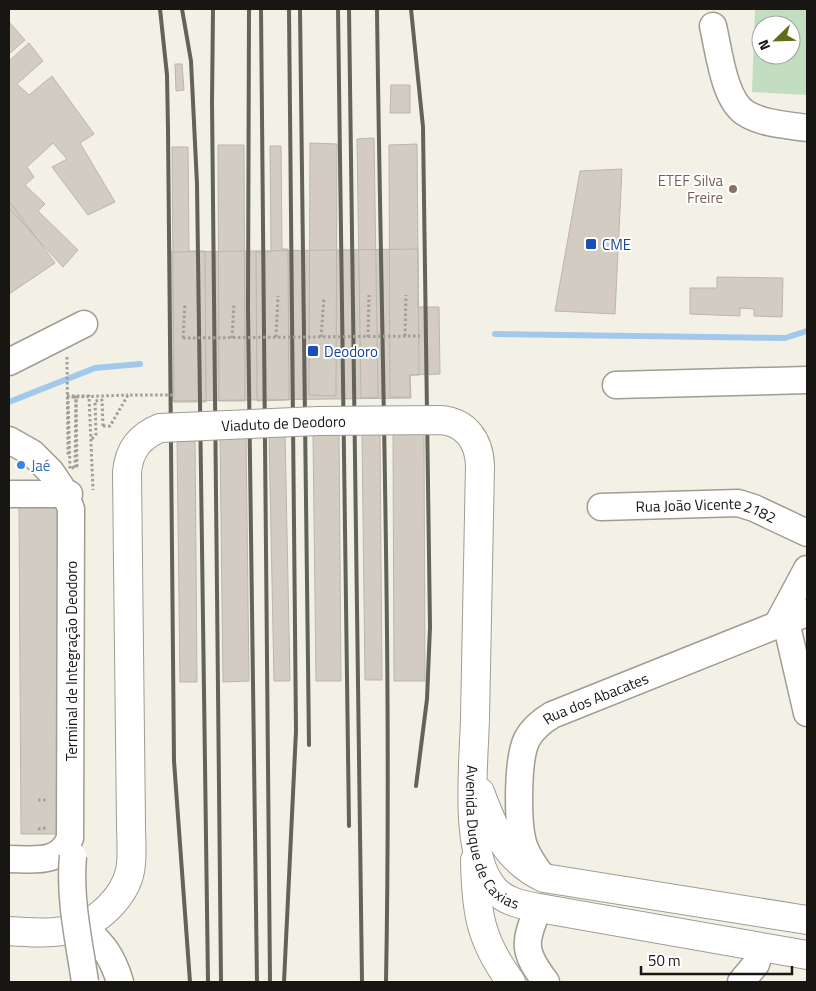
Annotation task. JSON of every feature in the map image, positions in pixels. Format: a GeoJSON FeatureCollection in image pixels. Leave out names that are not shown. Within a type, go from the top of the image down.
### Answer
{"type":"FeatureCollection","features":[{"type":"Feature","properties":{"kind":"main road","name":"Viaduto de Deodoro"},"geometry":{"type":"LineString","coordinates":[[9,931],[43,934],[72,930],[82,926],[102,914],[115,901],[130,872],[127,472],[130,456],[136,445],[144,436],[160,428],[318,421],[441,420],[460,425],[467,431],[477,448],[480,465],[474,776]]}},
{"type":"Feature","properties":{"kind":"main road","name":"Avenida Duque de Caxias"},"geometry":{"type":"LineString","coordinates":[[474,776],[493,824],[509,853],[530,872],[544,878],[807,920]]}},
{"type":"Feature","properties":{"kind":"main road","name":"Avenida Duque de Caxias"},"geometry":{"type":"LineString","coordinates":[[474,776],[474,846],[494,889],[509,900],[539,908],[762,948],[807,954]]}},
{"type":"Feature","properties":{"kind":"main road"},"geometry":{"type":"LineString","coordinates":[[474,846],[479,920],[493,954],[511,982]]}},
{"type":"Feature","properties":{"kind":"street"},"geometry":{"type":"LineString","coordinates":[[713,26],[731,99],[746,114],[767,121],[807,128]]}},
{"type":"Feature","properties":{"kind":"street"},"geometry":{"type":"LineString","coordinates":[[9,362],[73,329]]}},
{"type":"Feature","properties":{"kind":"street"},"geometry":{"type":"LineString","coordinates":[[616,385],[807,380]]}},
{"type":"Feature","properties":{"kind":"street","name":"Terminal de Integração Deodoro"},"geometry":{"type":"LineString","coordinates":[[9,440],[32,453],[51,472],[69,503],[72,642],[70,838],[64,850],[51,858],[9,858]]}},
{"type":"Feature","properties":{"kind":"street"},"geometry":{"type":"LineString","coordinates":[[9,494],[81,496]]}},
{"type":"Feature","properties":{"kind":"street","name":"Rua João Vicente 2182"},"geometry":{"type":"LineString","coordinates":[[601,507],[738,503],[754,508],[807,533]]}},
{"type":"Feature","properties":{"kind":"street"},"geometry":{"type":"LineString","coordinates":[[807,569],[790,620],[807,713]]}},
{"type":"Feature","properties":{"kind":"street","name":"Rua dos Abacates"},"geometry":{"type":"LineString","coordinates":[[544,878],[524,847],[520,825],[521,763],[524,747],[532,731],[552,715],[790,620]]}},
{"type":"Feature","properties":{"kind":"street"},"geometry":{"type":"LineString","coordinates":[[9,858],[73,856],[71,874],[85,982]]}},
{"type":"Feature","properties":{"kind":"street"},"geometry":{"type":"LineString","coordinates":[[539,908],[528,934],[527,950],[530,959],[546,982]]}},
{"type":"Feature","properties":{"kind":"street"},"geometry":{"type":"LineString","coordinates":[[82,926],[105,947],[115,965],[120,982]]}},
{"type":"Feature","properties":{"kind":"street"},"geometry":{"type":"LineString","coordinates":[[741,982],[756,964],[762,948]]}},
{"type":"Feature","properties":{"kind":"path"},"geometry":{"type":"LineString","coordinates":[[368,336],[369,295]]}},
{"type":"Feature","properties":{"kind":"path"},"geometry":{"type":"LineString","coordinates":[[405,336],[406,295]]}},
{"type":"Feature","properties":{"kind":"path"},"geometry":{"type":"LineString","coordinates":[[276,337],[278,296]]}},
{"type":"Feature","properties":{"kind":"path"},"geometry":{"type":"LineString","coordinates":[[321,337],[324,298]]}},
{"type":"Feature","properties":{"kind":"path"},"geometry":{"type":"LineString","coordinates":[[232,338],[234,302]]}},
{"type":"Feature","properties":{"kind":"path"},"geometry":{"type":"LineString","coordinates":[[185,303],[183,338],[420,336]]}},
{"type":"Feature","properties":{"kind":"path"},"geometry":{"type":"LineString","coordinates":[[73,329],[66,346],[67,396],[68,466],[69,468],[71,468],[76,467],[76,458],[76,450],[76,441],[76,423],[76,414],[76,406],[76,397],[68,397],[68,467],[70,469],[74,469],[76,468],[77,466],[76,397],[174,395]]}},
{"type":"Feature","properties":{"kind":"path"},"geometry":{"type":"LineString","coordinates":[[67,396],[89,396],[90,434],[92,439]]}},
{"type":"Feature","properties":{"kind":"path"},"geometry":{"type":"LineString","coordinates":[[81,496],[92,439],[96,434],[95,401],[102,400],[103,426],[110,426],[128,396]]}},
{"type":"Feature","properties":{"kind":"path"},"geometry":{"type":"LineString","coordinates":[[38,800],[46,800],[46,808]]}},
{"type":"Feature","properties":{"kind":"path"},"geometry":{"type":"LineString","coordinates":[[38,829],[46,829],[46,819]]}},
{"type":"Feature","properties":{"kind":"green space"},"geometry":{"type":"Polygon","coordinates":[[[755,9],[807,9],[807,95],[752,92],[753,65],[801,65],[801,15],[755,15],[755,9]]]}},
{"type":"Feature","properties":{"kind":"building"},"geometry":{"type":"Polygon","coordinates":[[[9,22],[25,40],[9,54],[9,22]]]}},
{"type":"Feature","properties":{"kind":"building"},"geometry":{"type":"Polygon","coordinates":[[[29,43],[43,61],[17,84],[29,95],[52,76],[94,134],[80,143],[115,202],[88,215],[52,167],[67,159],[53,143],[27,167],[34,177],[25,185],[45,204],[38,211],[78,250],[63,267],[9,208],[9,61],[29,43]]]}},
{"type":"Feature","properties":{"kind":"building"},"geometry":{"type":"Polygon","coordinates":[[[175,64],[182,64],[184,90],[176,91],[175,64]]]}},
{"type":"Feature","properties":{"kind":"building"},"geometry":{"type":"Polygon","coordinates":[[[391,85],[410,85],[410,113],[390,113],[391,85]]]}},
{"type":"Feature","properties":{"kind":"building"},"geometry":{"type":"Polygon","coordinates":[[[374,138],[378,397],[361,398],[357,139],[374,138]]]}},
{"type":"Feature","properties":{"kind":"building"},"geometry":{"type":"Polygon","coordinates":[[[310,143],[337,144],[336,396],[309,395],[310,143]]]}},
{"type":"Feature","properties":{"kind":"building"},"geometry":{"type":"Polygon","coordinates":[[[417,144],[419,375],[410,375],[410,397],[390,397],[389,145],[417,144]]]}},
{"type":"Feature","properties":{"kind":"building"},"geometry":{"type":"Polygon","coordinates":[[[218,145],[244,145],[245,401],[219,401],[218,145]]]}},
{"type":"Feature","properties":{"kind":"building"},"geometry":{"type":"Polygon","coordinates":[[[270,146],[281,146],[282,249],[288,249],[289,400],[257,401],[256,252],[271,252],[270,146]]]}},
{"type":"Feature","properties":{"kind":"building"},"geometry":{"type":"Polygon","coordinates":[[[172,147],[188,147],[189,251],[205,251],[206,402],[174,402],[172,147]]]}},
{"type":"Feature","properties":{"kind":"building"},"geometry":{"type":"Polygon","coordinates":[[[622,169],[615,314],[555,311],[580,171],[622,169]]]}},
{"type":"Feature","properties":{"kind":"building"},"geometry":{"type":"Polygon","coordinates":[[[9,201],[55,263],[9,294],[9,201]]]}},
{"type":"Feature","properties":{"kind":"building"},"geometry":{"type":"Polygon","coordinates":[[[418,249],[418,307],[439,307],[440,374],[410,375],[411,398],[172,401],[170,252],[418,249]]]}},
{"type":"Feature","properties":{"kind":"building"},"geometry":{"type":"Polygon","coordinates":[[[717,277],[783,278],[782,317],[754,316],[754,309],[740,308],[740,316],[690,314],[690,288],[717,288],[717,277]]]}},
{"type":"Feature","properties":{"kind":"building"},"geometry":{"type":"Polygon","coordinates":[[[269,432],[285,432],[290,681],[274,681],[269,432]]]}},
{"type":"Feature","properties":{"kind":"building"},"geometry":{"type":"Polygon","coordinates":[[[246,433],[249,681],[223,682],[220,434],[246,433]]]}},
{"type":"Feature","properties":{"kind":"building"},"geometry":{"type":"Polygon","coordinates":[[[313,434],[339,434],[341,681],[316,681],[313,434]]]}},
{"type":"Feature","properties":{"kind":"building"},"geometry":{"type":"Polygon","coordinates":[[[362,434],[380,434],[382,680],[365,680],[362,434]]]}},
{"type":"Feature","properties":{"kind":"building"},"geometry":{"type":"Polygon","coordinates":[[[393,434],[424,434],[425,681],[394,681],[393,434]]]}},
{"type":"Feature","properties":{"kind":"building"},"geometry":{"type":"Polygon","coordinates":[[[177,437],[195,437],[197,682],[180,682],[177,437]]]}},
{"type":"Feature","properties":{"kind":"building"},"geometry":{"type":"Polygon","coordinates":[[[19,507],[62,507],[64,834],[21,834],[19,507]]]}},
{"type":"Feature","properties":{"kind":"waterway"},"geometry":{"type":"LineString","coordinates":[[495,334],[785,338],[807,331]]}},
{"type":"Feature","properties":{"kind":"waterway"},"geometry":{"type":"LineString","coordinates":[[9,402],[95,368],[140,364]]}},
{"type":"Feature","properties":{"kind":"railway"},"geometry":{"type":"LineString","coordinates":[[160,9],[167,75],[174,761],[190,982]]}},
{"type":"Feature","properties":{"kind":"railway"},"geometry":{"type":"LineString","coordinates":[[182,9],[191,61],[197,184],[208,982]]}},
{"type":"Feature","properties":{"kind":"railway"},"geometry":{"type":"LineString","coordinates":[[213,9],[212,102],[221,982]]}},
{"type":"Feature","properties":{"kind":"railway"},"geometry":{"type":"LineString","coordinates":[[249,9],[248,310],[257,982]]}},
{"type":"Feature","properties":{"kind":"railway"},"geometry":{"type":"LineString","coordinates":[[261,9],[270,982]]}},
{"type":"Feature","properties":{"kind":"railway"},"geometry":{"type":"LineString","coordinates":[[284,982],[296,731],[289,9]]}},
{"type":"Feature","properties":{"kind":"railway"},"geometry":{"type":"LineString","coordinates":[[300,9],[309,745]]}},
{"type":"Feature","properties":{"kind":"railway"},"geometry":{"type":"LineString","coordinates":[[338,9],[349,826]]}},
{"type":"Feature","properties":{"kind":"railway"},"geometry":{"type":"LineString","coordinates":[[349,9],[362,982]]}},
{"type":"Feature","properties":{"kind":"railway"},"geometry":{"type":"LineString","coordinates":[[377,9],[387,617],[388,860],[386,982]]}},
{"type":"Feature","properties":{"kind":"railway"},"geometry":{"type":"LineString","coordinates":[[411,9],[423,127],[430,627],[427,699],[416,786]]}},
{"type":"Feature","properties":{"kind":"place","name":"ETEF Silva Freire"},"geometry":{"type":"Point","coordinates":[733,189]}},
{"type":"Feature","properties":{"kind":"place","name":"CME"},"geometry":{"type":"Point","coordinates":[591,244]}},
{"type":"Feature","properties":{"kind":"place","name":"Deodoro"},"geometry":{"type":"Point","coordinates":[313,351]}},
{"type":"Feature","properties":{"kind":"place","name":"Jaé"},"geometry":{"type":"Point","coordinates":[21,465]}}]}
